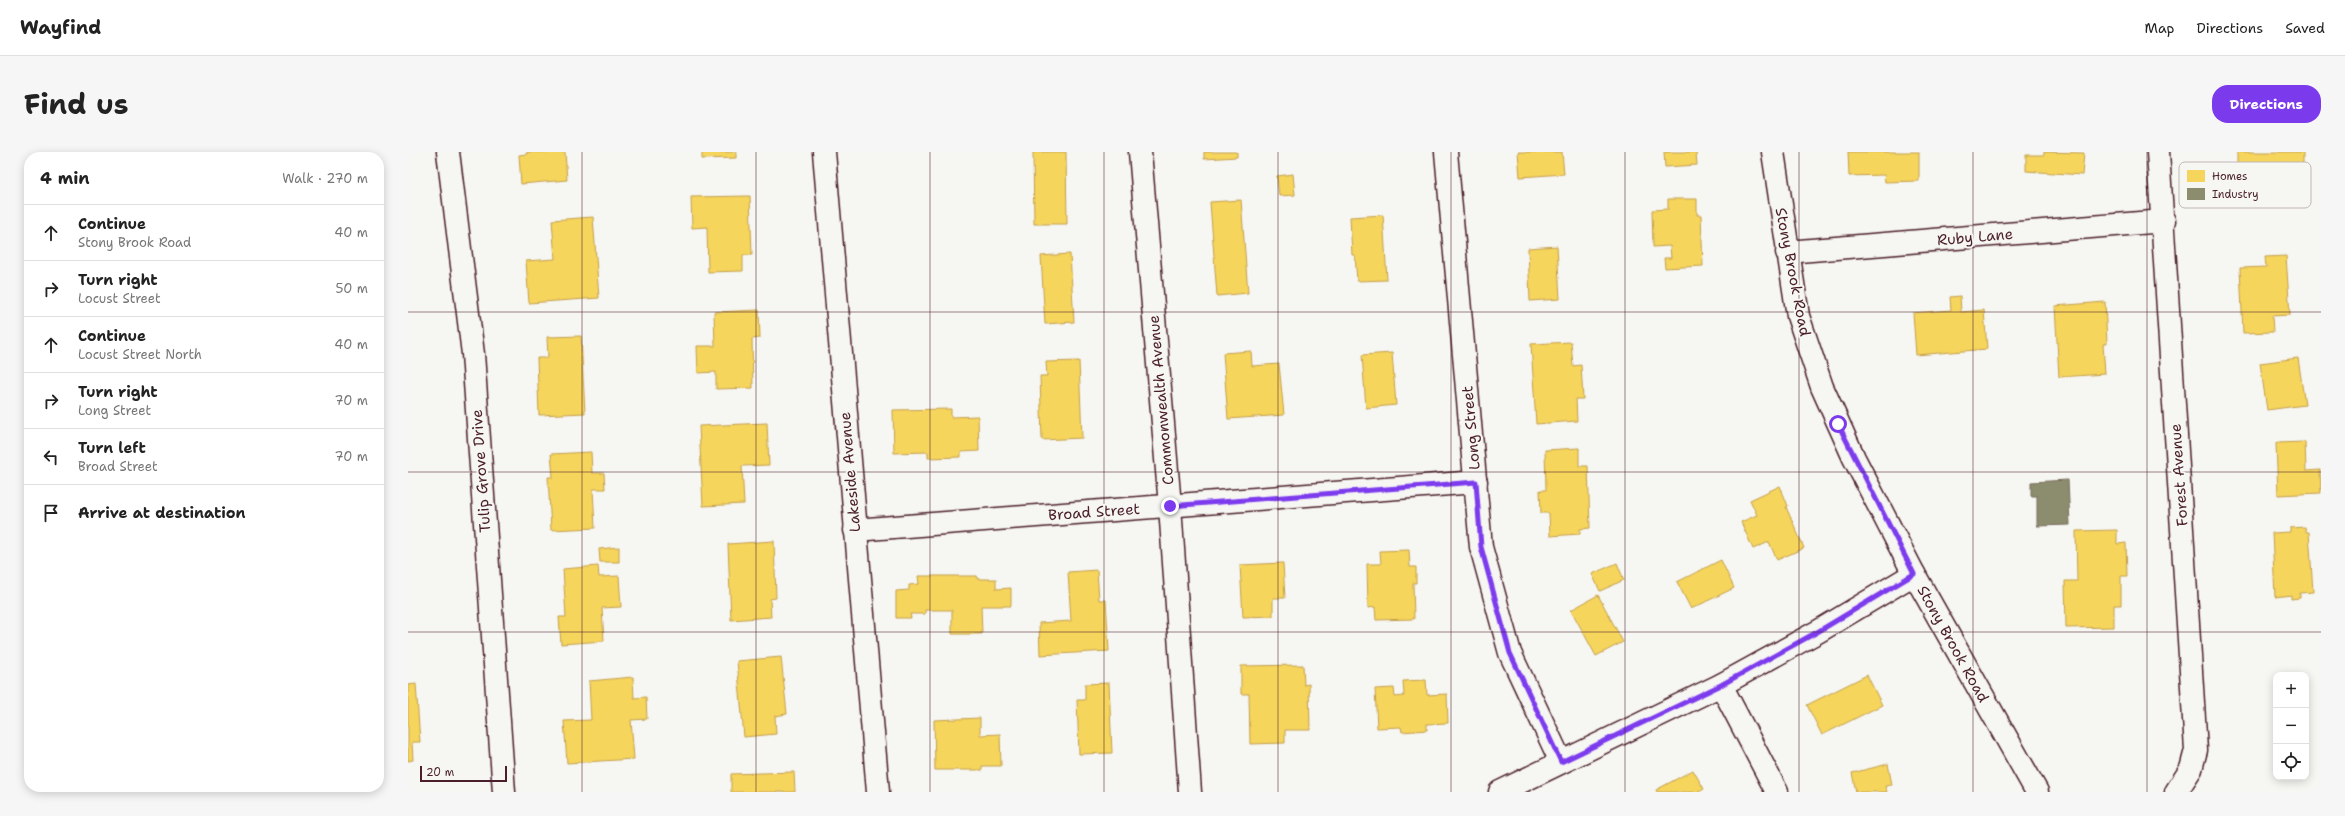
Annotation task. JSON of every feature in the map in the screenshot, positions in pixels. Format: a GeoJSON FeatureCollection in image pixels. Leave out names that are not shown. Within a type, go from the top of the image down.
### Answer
{"type":"FeatureCollection","features":[{"type":"Feature","properties":{"kind":"street","name":"Tulip Grove Drive"},"geometry":{"type":"LineString","coordinates":[[448,152],[473,354],[504,792]]}},
{"type":"Feature","properties":{"kind":"street","name":"Lakeside Avenue"},"geometry":{"type":"LineString","coordinates":[[824,152],[854,530],[878,792]]}},
{"type":"Feature","properties":{"kind":"street","name":"Commonwealth Avenue"},"geometry":{"type":"LineString","coordinates":[[1140,152],[1170,506],[1190,792]]}},
{"type":"Feature","properties":{"kind":"street","name":"Long Street"},"geometry":{"type":"LineString","coordinates":[[1446,152],[1481,547],[1510,653],[1561,762]]}},
{"type":"Feature","properties":{"kind":"street","name":"Stony Brook Road"},"geometry":{"type":"LineString","coordinates":[[1773,152],[1787,252],[1798,316],[1822,387],[1854,458],[1914,574],[2037,792]]}},
{"type":"Feature","properties":{"kind":"street","name":"Forest Avenue"},"geometry":{"type":"LineString","coordinates":[[2158,152],[2164,222],[2196,750],[2191,769],[2176,792]]}},
{"type":"Feature","properties":{"kind":"street","name":"Ruby Lane"},"geometry":{"type":"LineString","coordinates":[[1787,252],[2164,222]]}},
{"type":"Feature","properties":{"kind":"street","name":"Broad Street"},"geometry":{"type":"LineString","coordinates":[[854,530],[1476,482]]}},
{"type":"Feature","properties":{"kind":"street"},"geometry":{"type":"LineString","coordinates":[[1500,792],[1721,685],[1819,631],[1914,574]]}},
{"type":"Feature","properties":{"kind":"street"},"geometry":{"type":"LineString","coordinates":[[1721,685],[1777,792]]}},
{"type":"Feature","properties":{"kind":"building: Homes"},"geometry":{"type":"Polygon","coordinates":[[[527,152],[565,152],[567,180],[521,184],[519,155],[527,154],[527,152]]]}},
{"type":"Feature","properties":{"kind":"building: Homes"},"geometry":{"type":"Polygon","coordinates":[[[702,152],[736,152],[736,158],[702,159],[702,152]]]}},
{"type":"Feature","properties":{"kind":"building: Homes"},"geometry":{"type":"Polygon","coordinates":[[[1033,152],[1066,152],[1067,224],[1034,224],[1033,152]]]}},
{"type":"Feature","properties":{"kind":"building: Homes"},"geometry":{"type":"Polygon","coordinates":[[[1204,152],[1237,152],[1237,157],[1204,159],[1204,152]]]}},
{"type":"Feature","properties":{"kind":"building: Homes"},"geometry":{"type":"Polygon","coordinates":[[[1518,152],[1562,152],[1564,174],[1520,177],[1518,152]]]}},
{"type":"Feature","properties":{"kind":"building: Homes"},"geometry":{"type":"Polygon","coordinates":[[[1664,152],[1696,152],[1697,165],[1665,167],[1664,152]]]}},
{"type":"Feature","properties":{"kind":"building: Homes"},"geometry":{"type":"Polygon","coordinates":[[[1848,152],[1919,152],[1919,181],[1885,182],[1884,175],[1849,176],[1848,152]]]}},
{"type":"Feature","properties":{"kind":"building: Homes"},"geometry":{"type":"Polygon","coordinates":[[[2044,152],[2084,153],[2082,175],[2026,171],[2026,155],[2044,155],[2044,152]]]}},
{"type":"Feature","properties":{"kind":"building: Homes"},"geometry":{"type":"Polygon","coordinates":[[[2237,152],[2303,152],[2303,162],[2237,162],[2237,152]]]}},
{"type":"Feature","properties":{"kind":"building: Homes"},"geometry":{"type":"Polygon","coordinates":[[[1293,174],[1295,195],[1279,196],[1277,176],[1293,174]]]}},
{"type":"Feature","properties":{"kind":"building: Homes"},"geometry":{"type":"Polygon","coordinates":[[[750,196],[752,255],[743,255],[743,271],[708,272],[707,227],[692,228],[691,197],[750,196]]]}},
{"type":"Feature","properties":{"kind":"building: Homes"},"geometry":{"type":"Polygon","coordinates":[[[1668,199],[1697,199],[1697,215],[1701,215],[1703,266],[1665,268],[1664,258],[1671,258],[1670,246],[1653,247],[1652,210],[1668,209],[1668,199]]]}},
{"type":"Feature","properties":{"kind":"building: Homes"},"geometry":{"type":"Polygon","coordinates":[[[1241,200],[1248,293],[1217,296],[1210,202],[1241,200]]]}},
{"type":"Feature","properties":{"kind":"building: Homes"},"geometry":{"type":"Polygon","coordinates":[[[1383,215],[1387,280],[1357,281],[1355,255],[1352,255],[1350,217],[1383,215]]]}},
{"type":"Feature","properties":{"kind":"building: Homes"},"geometry":{"type":"Polygon","coordinates":[[[593,217],[599,298],[529,303],[526,261],[555,259],[552,220],[593,217]]]}},
{"type":"Feature","properties":{"kind":"building: Homes"},"geometry":{"type":"Polygon","coordinates":[[[1557,246],[1560,299],[1530,301],[1528,248],[1557,246]]]}},
{"type":"Feature","properties":{"kind":"building: Homes"},"geometry":{"type":"Polygon","coordinates":[[[1070,254],[1074,322],[1045,324],[1041,256],[1070,254]]]}},
{"type":"Feature","properties":{"kind":"building: Homes"},"geometry":{"type":"Polygon","coordinates":[[[2286,256],[2290,315],[2272,316],[2273,332],[2243,333],[2240,268],[2266,267],[2265,257],[2286,256]]]}},
{"type":"Feature","properties":{"kind":"building: Homes"},"geometry":{"type":"Polygon","coordinates":[[[1960,296],[1961,312],[1984,310],[1987,349],[1916,355],[1913,313],[1951,310],[1950,297],[1960,296]]]}},
{"type":"Feature","properties":{"kind":"building: Homes"},"geometry":{"type":"Polygon","coordinates":[[[2105,302],[2107,344],[2103,344],[2105,374],[2059,377],[2055,306],[2105,302]]]}},
{"type":"Feature","properties":{"kind":"building: Homes"},"geometry":{"type":"Polygon","coordinates":[[[759,310],[760,338],[752,339],[753,388],[716,389],[716,372],[698,373],[697,346],[715,346],[714,312],[759,310]]]}},
{"type":"Feature","properties":{"kind":"building: Homes"},"geometry":{"type":"Polygon","coordinates":[[[581,336],[585,413],[539,415],[537,358],[548,358],[547,337],[581,336]]]}},
{"type":"Feature","properties":{"kind":"building: Homes"},"geometry":{"type":"Polygon","coordinates":[[[1571,342],[1573,366],[1581,365],[1583,399],[1576,399],[1577,421],[1536,424],[1531,344],[1571,342]]]}},
{"type":"Feature","properties":{"kind":"building: Homes"},"geometry":{"type":"Polygon","coordinates":[[[1251,351],[1252,366],[1279,364],[1284,415],[1228,419],[1223,353],[1251,351]]]}},
{"type":"Feature","properties":{"kind":"building: Homes"},"geometry":{"type":"Polygon","coordinates":[[[1392,353],[1396,405],[1366,408],[1362,355],[1392,353]]]}},
{"type":"Feature","properties":{"kind":"building: Homes"},"geometry":{"type":"Polygon","coordinates":[[[2298,358],[2305,405],[2267,410],[2260,363],[2298,358]]]}},
{"type":"Feature","properties":{"kind":"building: Homes"},"geometry":{"type":"Polygon","coordinates":[[[1079,361],[1082,438],[1042,440],[1040,376],[1047,376],[1046,362],[1079,361]]]}},
{"type":"Feature","properties":{"kind":"building: Homes"},"geometry":{"type":"Polygon","coordinates":[[[951,409],[951,417],[978,416],[979,451],[961,452],[961,457],[928,458],[928,452],[894,453],[893,410],[951,409]]]}},
{"type":"Feature","properties":{"kind":"building: Homes"},"geometry":{"type":"Polygon","coordinates":[[[767,423],[769,465],[742,466],[744,504],[703,506],[699,426],[767,423]]]}},
{"type":"Feature","properties":{"kind":"building: Homes"},"geometry":{"type":"Polygon","coordinates":[[[2305,442],[2306,471],[2320,470],[2321,493],[2278,495],[2276,443],[2305,442]]]}},
{"type":"Feature","properties":{"kind":"building: Homes"},"geometry":{"type":"Polygon","coordinates":[[[1579,448],[1579,466],[1588,466],[1590,528],[1580,529],[1580,534],[1550,536],[1549,513],[1541,513],[1540,490],[1546,490],[1545,450],[1579,448]]]}},
{"type":"Feature","properties":{"kind":"building: Homes"},"geometry":{"type":"Polygon","coordinates":[[[591,452],[592,473],[604,473],[605,489],[593,489],[595,528],[551,530],[548,477],[553,477],[551,454],[591,452]]]}},
{"type":"Feature","properties":{"kind":"building: Homes"},"geometry":{"type":"Polygon","coordinates":[[[1780,486],[1788,506],[1786,507],[1804,548],[1777,560],[1769,542],[1753,549],[1741,522],[1757,515],[1750,500],[1780,486]]]}},
{"type":"Feature","properties":{"kind":"building: Homes"},"geometry":{"type":"Polygon","coordinates":[[[2305,527],[2306,532],[2309,532],[2313,592],[2300,593],[2300,598],[2291,599],[2291,595],[2275,597],[2272,533],[2290,532],[2290,528],[2305,527]]]}},
{"type":"Feature","properties":{"kind":"building: Homes"},"geometry":{"type":"Polygon","coordinates":[[[2117,530],[2117,544],[2126,543],[2127,576],[2121,576],[2121,605],[2114,605],[2114,627],[2066,628],[2065,581],[2077,581],[2076,531],[2117,530]]]}},
{"type":"Feature","properties":{"kind":"building: Homes"},"geometry":{"type":"Polygon","coordinates":[[[774,541],[776,598],[770,599],[771,617],[731,620],[728,544],[774,541]]]}},
{"type":"Feature","properties":{"kind":"building: Homes"},"geometry":{"type":"Polygon","coordinates":[[[619,547],[619,562],[600,562],[599,549],[619,547]]]}},
{"type":"Feature","properties":{"kind":"building: Homes"},"geometry":{"type":"Polygon","coordinates":[[[1409,550],[1410,567],[1416,567],[1416,583],[1413,583],[1414,619],[1376,620],[1375,607],[1368,608],[1367,564],[1381,564],[1380,551],[1409,550]]]}},
{"type":"Feature","properties":{"kind":"building: Homes"},"geometry":{"type":"Polygon","coordinates":[[[1721,560],[1734,588],[1691,609],[1677,582],[1721,560]]]}},
{"type":"Feature","properties":{"kind":"building: Homes"},"geometry":{"type":"Polygon","coordinates":[[[1283,563],[1285,598],[1273,598],[1273,616],[1243,617],[1240,565],[1283,563]]]}},
{"type":"Feature","properties":{"kind":"building: Homes"},"geometry":{"type":"Polygon","coordinates":[[[1617,563],[1624,580],[1600,591],[1592,574],[1617,563]]]}},
{"type":"Feature","properties":{"kind":"building: Homes"},"geometry":{"type":"Polygon","coordinates":[[[598,566],[599,577],[619,576],[621,607],[602,608],[604,641],[561,644],[559,617],[566,617],[563,569],[598,566]]]}},
{"type":"Feature","properties":{"kind":"building: Homes"},"geometry":{"type":"Polygon","coordinates":[[[1097,570],[1099,600],[1106,600],[1109,651],[1040,655],[1039,623],[1071,621],[1068,572],[1097,570]]]}},
{"type":"Feature","properties":{"kind":"building: Homes"},"geometry":{"type":"Polygon","coordinates":[[[918,576],[977,576],[977,579],[996,579],[996,589],[1011,588],[1011,606],[981,606],[982,634],[952,634],[952,610],[925,610],[925,614],[910,614],[911,618],[896,618],[896,591],[909,590],[909,585],[919,584],[918,576]]]}},
{"type":"Feature","properties":{"kind":"building: Homes"},"geometry":{"type":"Polygon","coordinates":[[[1598,595],[1623,642],[1596,656],[1571,610],[1598,595]]]}},
{"type":"Feature","properties":{"kind":"building: Homes"},"geometry":{"type":"Polygon","coordinates":[[[781,657],[787,714],[775,716],[776,734],[744,737],[737,661],[781,657]]]}},
{"type":"Feature","properties":{"kind":"building: Homes"},"geometry":{"type":"Polygon","coordinates":[[[1303,665],[1304,685],[1309,684],[1310,730],[1285,730],[1285,743],[1250,744],[1249,694],[1241,694],[1241,666],[1303,665]]]}},
{"type":"Feature","properties":{"kind":"building: Homes"},"geometry":{"type":"Polygon","coordinates":[[[1867,675],[1882,705],[1822,735],[1807,705],[1867,675]]]}},
{"type":"Feature","properties":{"kind":"building: Homes"},"geometry":{"type":"Polygon","coordinates":[[[633,677],[634,698],[646,697],[647,719],[631,720],[634,759],[567,763],[564,721],[591,720],[589,681],[633,677]]]}},
{"type":"Feature","properties":{"kind":"building: Homes"},"geometry":{"type":"Polygon","coordinates":[[[1426,680],[1427,695],[1447,694],[1448,723],[1427,724],[1427,730],[1402,732],[1401,727],[1377,728],[1375,689],[1394,688],[1395,697],[1404,696],[1403,681],[1426,680]]]}},
{"type":"Feature","properties":{"kind":"building: Homes"},"geometry":{"type":"Polygon","coordinates":[[[1109,683],[1112,753],[1079,754],[1077,700],[1085,700],[1085,684],[1109,683]]]}},
{"type":"Feature","properties":{"kind":"building: Homes"},"geometry":{"type":"Polygon","coordinates":[[[416,684],[420,742],[412,742],[413,760],[408,761],[408,685],[416,684]]]}},
{"type":"Feature","properties":{"kind":"building: Homes"},"geometry":{"type":"Polygon","coordinates":[[[980,718],[980,735],[1000,734],[1001,766],[982,766],[982,770],[935,770],[934,720],[980,718]]]}},
{"type":"Feature","properties":{"kind":"building: Homes"},"geometry":{"type":"Polygon","coordinates":[[[1888,764],[1892,785],[1885,786],[1887,792],[1856,792],[1852,773],[1888,764]]]}},
{"type":"Feature","properties":{"kind":"building: Homes"},"geometry":{"type":"Polygon","coordinates":[[[1693,770],[1704,789],[1699,792],[1657,792],[1656,790],[1693,770]]]}},
{"type":"Feature","properties":{"kind":"building: Homes"},"geometry":{"type":"Polygon","coordinates":[[[794,772],[795,792],[731,792],[731,774],[794,772]]]}},
{"type":"Feature","properties":{"kind":"building: Industry"},"geometry":{"type":"Polygon","coordinates":[[[2068,480],[2070,525],[2037,526],[2037,496],[2031,496],[2031,482],[2068,480]]]}},
{"type":"Feature","properties":{"kind":"route"},"geometry":{"type":"LineString","coordinates":[[1170,506],[1476,482],[1481,547],[1510,653],[1561,762],[1721,685],[1819,631],[1914,574],[1838,424]]}}]}
